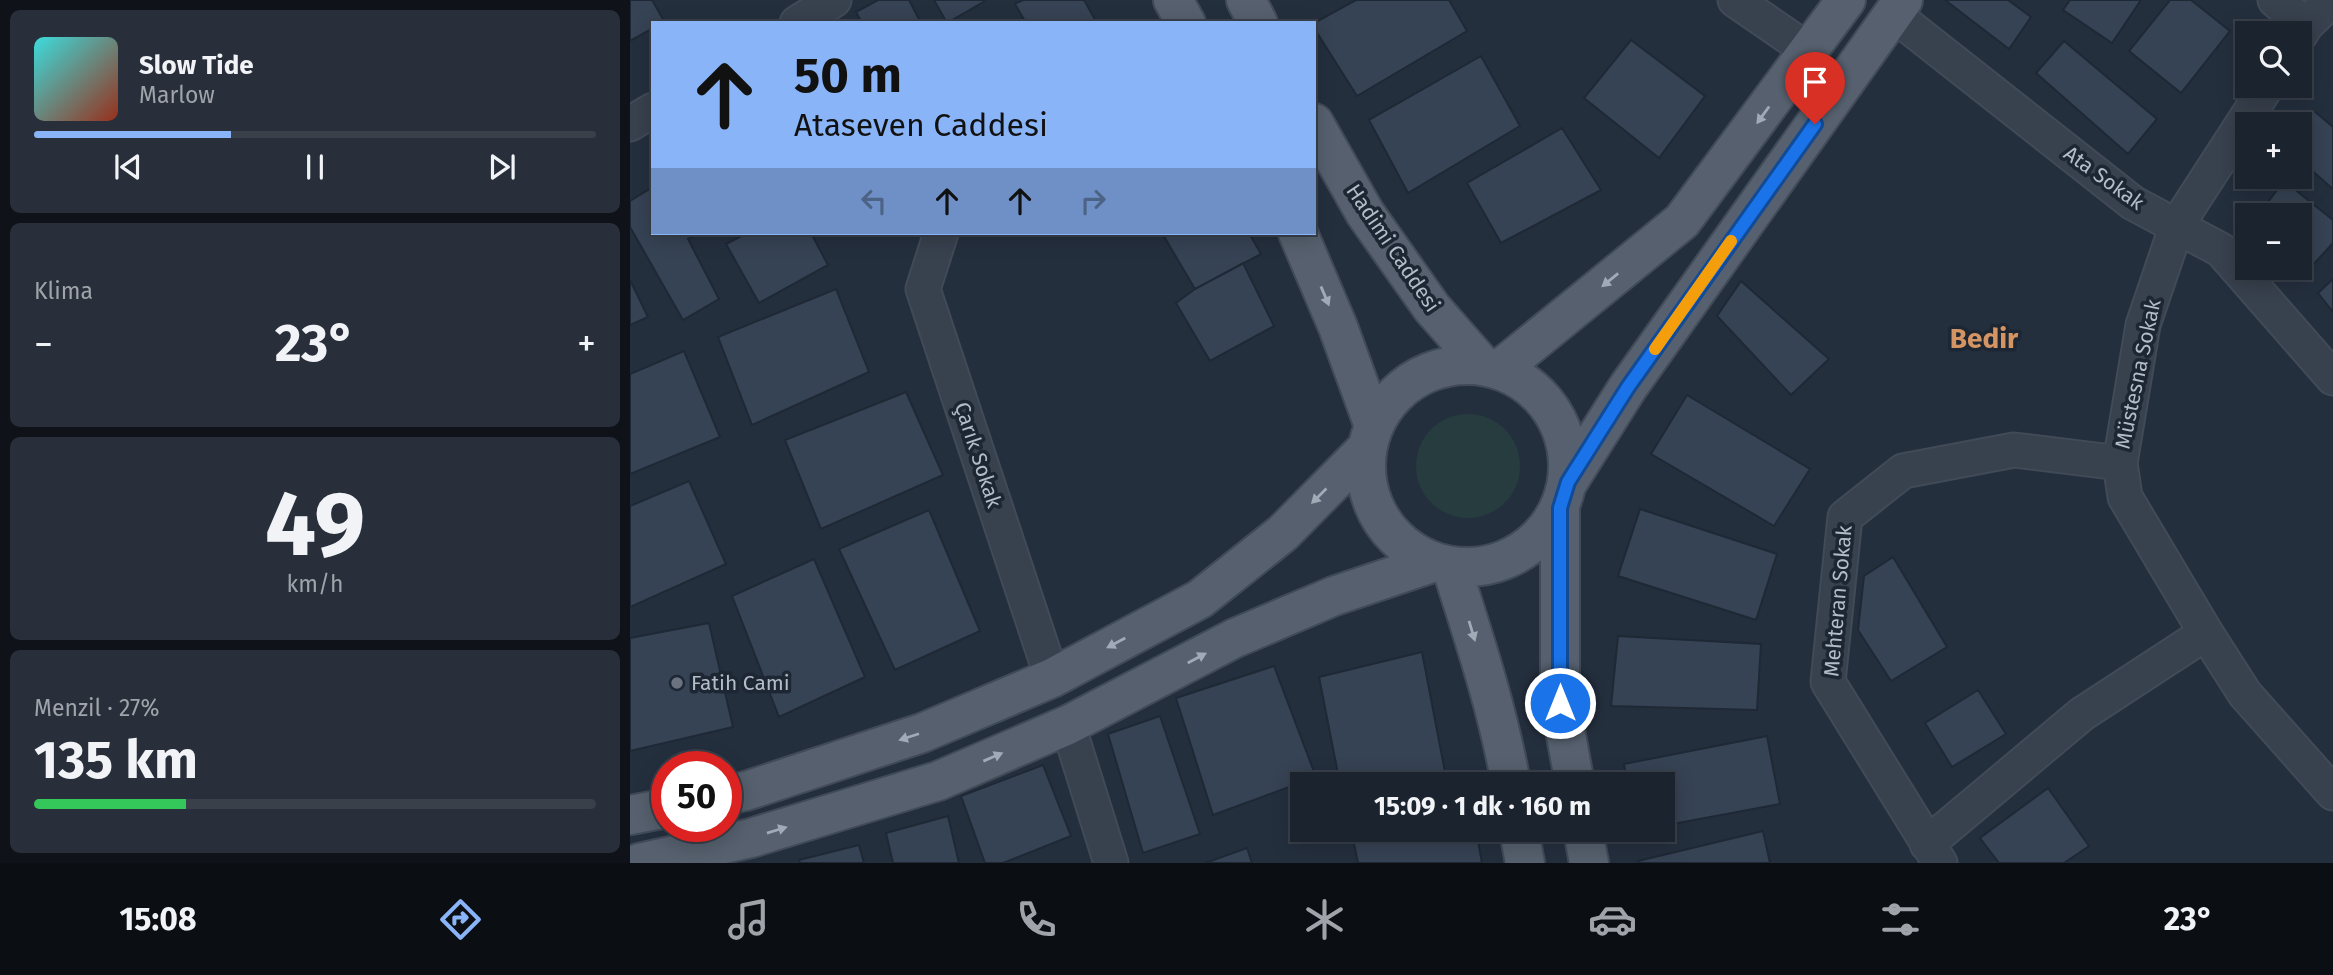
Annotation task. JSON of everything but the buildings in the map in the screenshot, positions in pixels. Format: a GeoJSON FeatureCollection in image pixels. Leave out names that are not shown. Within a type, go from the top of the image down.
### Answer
{"type":"FeatureCollection","features":[{"type":"Feature","properties":{"kind":"main road"},"geometry":{"type":"LineString","coordinates":[[1172,0],[1185,21]]}},
{"type":"Feature","properties":{"kind":"main road"},"geometry":{"type":"LineString","coordinates":[[1245,0],[1257,21]]}},
{"type":"Feature","properties":{"kind":"main road"},"geometry":{"type":"LineString","coordinates":[[1491,368],[1682,221],[1846,0]]}},
{"type":"Feature","properties":{"kind":"main road"},"geometry":{"type":"LineString","coordinates":[[639,863],[751,838],[937,780],[1068,725],[1235,638],[1334,596],[1443,564],[1486,566],[1518,554],[1545,532],[1628,387],[1898,7]]}},
{"type":"Feature","properties":{"kind":"main road","name":"Hadimi Caddesi"},"geometry":{"type":"LineString","coordinates":[[1316,126],[1365,213],[1432,307],[1491,368]]}},
{"type":"Feature","properties":{"kind":"main road"},"geometry":{"type":"LineString","coordinates":[[1299,235],[1338,327],[1370,437],[1366,472],[1372,501],[1386,527],[1408,548],[1443,564],[1482,663],[1509,772]]}},
{"type":"Feature","properties":{"kind":"main road"},"geometry":{"type":"LineString","coordinates":[[742,792],[922,733],[1052,678],[1200,599],[1283,533],[1370,437],[1392,397],[1418,377],[1450,366],[1491,368],[1525,383],[1546,401],[1561,426],[1568,453],[1564,495],[1560,703],[1572,772]]}},
{"type":"Feature","properties":{"kind":"main road"},"geometry":{"type":"LineString","coordinates":[[630,815],[651,810]]}},
{"type":"Feature","properties":{"kind":"main road"},"geometry":{"type":"LineString","coordinates":[[1521,842],[1525,863]]}},
{"type":"Feature","properties":{"kind":"main road"},"geometry":{"type":"LineString","coordinates":[[1585,842],[1589,863]]}},
{"type":"Feature","properties":{"kind":"street"},"geometry":{"type":"LineString","coordinates":[[1735,0],[1809,51]]}},
{"type":"Feature","properties":{"kind":"street"},"geometry":{"type":"LineString","coordinates":[[2275,0],[2295,21]]}},
{"type":"Feature","properties":{"kind":"street"},"geometry":{"type":"LineString","coordinates":[[2312,21],[2332,0]]}},
{"type":"Feature","properties":{"kind":"street","name":"Ata Sokak"},"geometry":{"type":"LineString","coordinates":[[1898,7],[2133,203],[2221,250],[2333,379]]}},
{"type":"Feature","properties":{"kind":"street","name":"Müstesna Sokak"},"geometry":{"type":"LineString","coordinates":[[2259,98],[2177,225],[2143,325],[2119,463],[2125,497],[2245,694],[2333,793]]}},
{"type":"Feature","properties":{"kind":"street"},"geometry":{"type":"LineString","coordinates":[[630,124],[651,111]]}},
{"type":"Feature","properties":{"kind":"street","name":"Çarık Sokak"},"geometry":{"type":"LineString","coordinates":[[940,235],[923,289],[1052,678]]}},
{"type":"Feature","properties":{"kind":"street","name":"Mehteran Sokak"},"geometry":{"type":"LineString","coordinates":[[1934,854],[1828,682],[1845,517],[1903,471],[2014,450],[2119,463]]}},
{"type":"Feature","properties":{"kind":"street"},"geometry":{"type":"LineString","coordinates":[[1934,854],[2082,714],[2206,633]]}},
{"type":"Feature","properties":{"kind":"street"},"geometry":{"type":"LineString","coordinates":[[1068,725],[1111,863]]}},
{"type":"Feature","properties":{"kind":"green space"},"geometry":{"type":"Polygon","coordinates":[[[1468,414],[1488,418],[1505,429],[1516,446],[1520,466],[1516,486],[1505,503],[1488,514],[1468,518],[1448,514],[1431,503],[1420,486],[1416,466],[1420,446],[1431,429],[1448,418],[1468,414]]]}},
{"type":"Feature","properties":{"kind":"slow traffic"},"geometry":{"type":"LineString","coordinates":[[1655,349],[1731,241]]}},
{"type":"Feature","properties":{"kind":"place","name":"Fatih Cami"},"geometry":{"type":"Point","coordinates":[677,683]}},
{"type":"Feature","properties":{"kind":"district","name":"Bedir"},"geometry":{"type":"Point","coordinates":[1984,338]}},
{"type":"Feature","properties":{"kind":"route"},"geometry":{"type":"LineString","coordinates":[[1560,703],[1560,508],[1568,482],[1628,387],[1815,124]]}}]}
